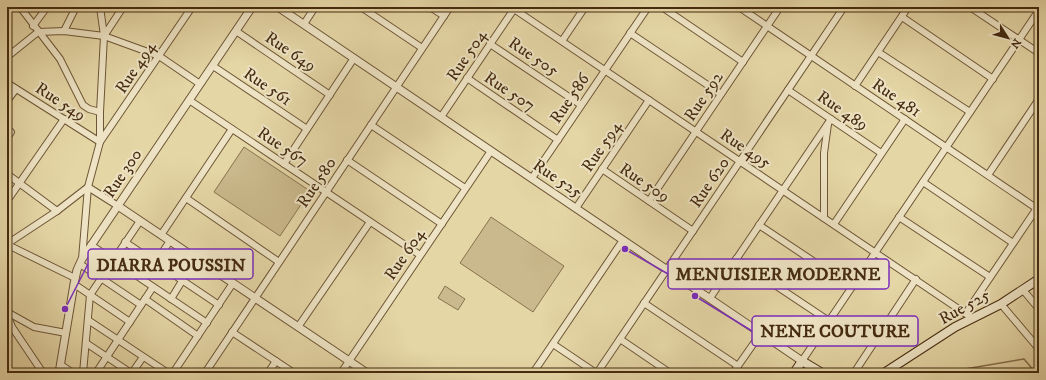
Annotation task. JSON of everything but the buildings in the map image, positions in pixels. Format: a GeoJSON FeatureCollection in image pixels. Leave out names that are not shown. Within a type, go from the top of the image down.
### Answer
{"type":"FeatureCollection","features":[{"type":"Feature","properties":{"kind":"main road","name":"Rue 525"},"geometry":{"type":"LineString","coordinates":[[884,373],[955,327],[969,315],[1000,304],[1039,279]]}},
{"type":"Feature","properties":{"kind":"main road","name":"Rue 525"},"geometry":{"type":"LineString","coordinates":[[802,361],[822,373]]}},
{"type":"Feature","properties":{"kind":"main road"},"geometry":{"type":"LineString","coordinates":[[794,373],[802,361]]}},
{"type":"Feature","properties":{"kind":"street"},"geometry":{"type":"LineString","coordinates":[[20,7],[60,59],[83,105],[100,112]]}},
{"type":"Feature","properties":{"kind":"street"},"geometry":{"type":"LineString","coordinates":[[34,26],[47,7]]}},
{"type":"Feature","properties":{"kind":"street"},"geometry":{"type":"LineString","coordinates":[[64,31],[76,7]]}},
{"type":"Feature","properties":{"kind":"street"},"geometry":{"type":"LineString","coordinates":[[100,7],[104,36],[100,142],[88,187],[81,261],[101,278],[198,336]]}},
{"type":"Feature","properties":{"kind":"street"},"geometry":{"type":"LineString","coordinates":[[104,36],[123,7]]}},
{"type":"Feature","properties":{"kind":"street","name":"Rue 494"},"geometry":{"type":"LineString","coordinates":[[100,142],[192,7]]}},
{"type":"Feature","properties":{"kind":"street","name":"Rue 300"},"geometry":{"type":"LineString","coordinates":[[60,373],[75,281],[81,261],[252,7]]}},
{"type":"Feature","properties":{"kind":"street","name":"Rue 525"},"geometry":{"type":"LineString","coordinates":[[278,7],[802,361]]}},
{"type":"Feature","properties":{"kind":"street"},"geometry":{"type":"LineString","coordinates":[[304,24],[315,7]]}},
{"type":"Feature","properties":{"kind":"street"},"geometry":{"type":"LineString","coordinates":[[361,7],[422,48]]}},
{"type":"Feature","properties":{"kind":"street"},"geometry":{"type":"LineString","coordinates":[[430,7],[444,16]]}},
{"type":"Feature","properties":{"kind":"street","name":"Rue 580"},"geometry":{"type":"LineString","coordinates":[[205,373],[450,7]]}},
{"type":"Feature","properties":{"kind":"street"},"geometry":{"type":"LineString","coordinates":[[562,41],[585,7]]}},
{"type":"Feature","properties":{"kind":"street","name":"Rue 586"},"geometry":{"type":"LineString","coordinates":[[532,178],[648,7]]}},
{"type":"Feature","properties":{"kind":"street"},"geometry":{"type":"LineString","coordinates":[[662,7],[743,62]]}},
{"type":"Feature","properties":{"kind":"street","name":"Rue 481"},"geometry":{"type":"LineString","coordinates":[[739,7],[1038,208]]}},
{"type":"Feature","properties":{"kind":"street","name":"Rue 592"},"geometry":{"type":"LineString","coordinates":[[649,201],[780,7]]}},
{"type":"Feature","properties":{"kind":"street","name":"Rue 620"},"geometry":{"type":"LineString","coordinates":[[597,373],[844,7]]}},
{"type":"Feature","properties":{"kind":"street"},"geometry":{"type":"LineString","coordinates":[[855,86],[908,7]]}},
{"type":"Feature","properties":{"kind":"street"},"geometry":{"type":"LineString","coordinates":[[970,7],[978,9],[1039,53]]}},
{"type":"Feature","properties":{"kind":"street","name":"Rue 495"},"geometry":{"type":"LineString","coordinates":[[512,8],[969,315]]}},
{"type":"Feature","properties":{"kind":"street","name":"Rue 504"},"geometry":{"type":"LineString","coordinates":[[441,117],[490,44],[512,8]]}},
{"type":"Feature","properties":{"kind":"street"},"geometry":{"type":"LineString","coordinates":[[802,361],[1039,10]]}},
{"type":"Feature","properties":{"kind":"street"},"geometry":{"type":"LineString","coordinates":[[902,17],[993,79]]}},
{"type":"Feature","properties":{"kind":"street"},"geometry":{"type":"LineString","coordinates":[[7,58],[38,32],[64,31],[104,36],[159,56],[200,84]]}},
{"type":"Feature","properties":{"kind":"street","name":"Rue 649"},"geometry":{"type":"LineString","coordinates":[[236,31],[330,95]]}},
{"type":"Feature","properties":{"kind":"street"},"geometry":{"type":"LineString","coordinates":[[630,33],[721,94]]}},
{"type":"Feature","properties":{"kind":"street","name":"Rue 505"},"geometry":{"type":"LineString","coordinates":[[490,44],[581,105]]}},
{"type":"Feature","properties":{"kind":"street"},"geometry":{"type":"LineString","coordinates":[[878,52],[970,112]]}},
{"type":"Feature","properties":{"kind":"street"},"geometry":{"type":"LineString","coordinates":[[284,164],[354,58]]}},
{"type":"Feature","properties":{"kind":"street","name":"Rue 561"},"geometry":{"type":"LineString","coordinates":[[213,66],[307,129]]}},
{"type":"Feature","properties":{"kind":"street","name":"Rue 507"},"geometry":{"type":"LineString","coordinates":[[467,78],[558,140]]}},
{"type":"Feature","properties":{"kind":"street","name":"Rue 549"},"geometry":{"type":"LineString","coordinates":[[7,83],[100,142]]}},
{"type":"Feature","properties":{"kind":"street"},"geometry":{"type":"LineString","coordinates":[[7,101],[16,89]]}},
{"type":"Feature","properties":{"kind":"street","name":"Rue 489"},"geometry":{"type":"LineString","coordinates":[[788,90],[830,121],[881,153]]}},
{"type":"Feature","properties":{"kind":"street"},"geometry":{"type":"LineString","coordinates":[[988,175],[1037,107],[1039,99]]}},
{"type":"Feature","properties":{"kind":"street","name":"Rue 567"},"geometry":{"type":"LineString","coordinates":[[189,100],[420,255]]}},
{"type":"Feature","properties":{"kind":"street","name":"Rue 594"},"geometry":{"type":"LineString","coordinates":[[576,208],[649,100]]}},
{"type":"Feature","properties":{"kind":"street"},"geometry":{"type":"LineString","coordinates":[[7,202],[64,119]]}},
{"type":"Feature","properties":{"kind":"street"},"geometry":{"type":"LineString","coordinates":[[834,224],[905,119]]}},
{"type":"Feature","properties":{"kind":"street"},"geometry":{"type":"LineString","coordinates":[[710,298],[830,121]]}},
{"type":"Feature","properties":{"kind":"street"},"geometry":{"type":"LineString","coordinates":[[824,218],[824,153],[830,121]]}},
{"type":"Feature","properties":{"kind":"street"},"geometry":{"type":"LineString","coordinates":[[371,125],[465,188]]}},
{"type":"Feature","properties":{"kind":"street"},"geometry":{"type":"LineString","coordinates":[[7,128],[11,132],[7,138]]}},
{"type":"Feature","properties":{"kind":"street"},"geometry":{"type":"LineString","coordinates":[[161,235],[232,129]]}},
{"type":"Feature","properties":{"kind":"street","name":"Rue 604"},"geometry":{"type":"LineString","coordinates":[[340,373],[491,151]]}},
{"type":"Feature","properties":{"kind":"street"},"geometry":{"type":"LineString","coordinates":[[347,160],[442,224]]}},
{"type":"Feature","properties":{"kind":"street","name":"Rue 509"},"geometry":{"type":"LineString","coordinates":[[602,170],[693,231]]}},
{"type":"Feature","properties":{"kind":"street"},"geometry":{"type":"LineString","coordinates":[[7,174],[57,211]]}},
{"type":"Feature","properties":{"kind":"street"},"geometry":{"type":"LineString","coordinates":[[923,182],[1013,243]]}},
{"type":"Feature","properties":{"kind":"street"},"geometry":{"type":"LineString","coordinates":[[88,187],[367,373]]}},
{"type":"Feature","properties":{"kind":"street"},"geometry":{"type":"LineString","coordinates":[[88,187],[57,211],[8,244],[75,281],[90,295],[130,322]]}},
{"type":"Feature","properties":{"kind":"street"},"geometry":{"type":"LineString","coordinates":[[186,198],[279,262]]}},
{"type":"Feature","properties":{"kind":"street"},"geometry":{"type":"LineString","coordinates":[[969,315],[990,278],[1038,208]]}},
{"type":"Feature","properties":{"kind":"street"},"geometry":{"type":"LineString","coordinates":[[900,217],[990,278]]}},
{"type":"Feature","properties":{"kind":"street"},"geometry":{"type":"LineString","coordinates":[[83,373],[90,295],[140,221]]}},
{"type":"Feature","properties":{"kind":"street"},"geometry":{"type":"LineString","coordinates":[[298,327],[370,222]]}},
{"type":"Feature","properties":{"kind":"street"},"geometry":{"type":"LineString","coordinates":[[759,225],[852,287]]}},
{"type":"Feature","properties":{"kind":"street"},"geometry":{"type":"LineString","coordinates":[[534,373],[623,240]]}},
{"type":"Feature","properties":{"kind":"street"},"geometry":{"type":"LineString","coordinates":[[155,262],[170,241]]}},
{"type":"Feature","properties":{"kind":"street"},"geometry":{"type":"LineString","coordinates":[[125,242],[218,305]]}},
{"type":"Feature","properties":{"kind":"street"},"geometry":{"type":"LineString","coordinates":[[91,245],[206,323]]}},
{"type":"Feature","properties":{"kind":"street"},"geometry":{"type":"LineString","coordinates":[[736,259],[829,321]]}},
{"type":"Feature","properties":{"kind":"street"},"geometry":{"type":"LineString","coordinates":[[854,373],[916,279]]}},
{"type":"Feature","properties":{"kind":"street"},"geometry":{"type":"LineString","coordinates":[[171,299],[182,281]]}},
{"type":"Feature","properties":{"kind":"street"},"geometry":{"type":"LineString","coordinates":[[173,373],[233,283]]}},
{"type":"Feature","properties":{"kind":"street"},"geometry":{"type":"LineString","coordinates":[[106,373],[97,371],[153,287]]}},
{"type":"Feature","properties":{"kind":"street"},"geometry":{"type":"LineString","coordinates":[[1023,290],[1039,309]]}},
{"type":"Feature","properties":{"kind":"street"},"geometry":{"type":"LineString","coordinates":[[644,303],[738,366]]}},
{"type":"Feature","properties":{"kind":"street"},"geometry":{"type":"LineString","coordinates":[[1000,304],[1039,349]]}},
{"type":"Feature","properties":{"kind":"street"},"geometry":{"type":"LineString","coordinates":[[7,313],[34,327],[66,333]]}},
{"type":"Feature","properties":{"kind":"street"},"geometry":{"type":"LineString","coordinates":[[7,313],[12,327],[44,373]]}},
{"type":"Feature","properties":{"kind":"street"},"geometry":{"type":"LineString","coordinates":[[88,320],[143,358],[168,373]]}},
{"type":"Feature","properties":{"kind":"street"},"geometry":{"type":"LineString","coordinates":[[232,332],[294,373]]}},
{"type":"Feature","properties":{"kind":"street"},"geometry":{"type":"LineString","coordinates":[[733,373],[761,333]]}},
{"type":"Feature","properties":{"kind":"street"},"geometry":{"type":"LineString","coordinates":[[620,339],[670,373]]}},
{"type":"Feature","properties":{"kind":"street"},"geometry":{"type":"LineString","coordinates":[[86,343],[132,373],[143,358]]}},
{"type":"Feature","properties":{"kind":"street"},"geometry":{"type":"LineString","coordinates":[[553,344],[597,373]]}},
{"type":"Feature","properties":{"kind":"street"},"geometry":{"type":"LineString","coordinates":[[270,371],[276,361]]}},
{"type":"Feature","properties":{"kind":"street"},"geometry":{"type":"LineString","coordinates":[[61,365],[73,373]]}},
{"type":"Feature","properties":{"kind":"shaded area"},"geometry":{"type":"Polygon","coordinates":[[[244,147],[310,191],[280,236],[214,192],[244,147]]]}},
{"type":"Feature","properties":{"kind":"shaded area"},"geometry":{"type":"Polygon","coordinates":[[[491,217],[564,266],[533,312],[460,263],[491,217]]]}},
{"type":"Feature","properties":{"kind":"shaded area"},"geometry":{"type":"Polygon","coordinates":[[[445,286],[465,299],[458,310],[438,298],[445,286]]]}},
{"type":"Feature","properties":{"kind":"waterway"},"geometry":{"type":"LineString","coordinates":[[955,373],[965,369],[1024,359],[1035,372],[1039,371]]}},
{"type":"Feature","properties":{"kind":"place","name":"MENUISIER MODERNE"},"geometry":{"type":"Point","coordinates":[625,249]}},
{"type":"Feature","properties":{"kind":"place","name":"NENE COUTURE"},"geometry":{"type":"Point","coordinates":[695,296]}},
{"type":"Feature","properties":{"kind":"place","name":"DIARRA POUSSIN"},"geometry":{"type":"Point","coordinates":[65,309]}}]}
